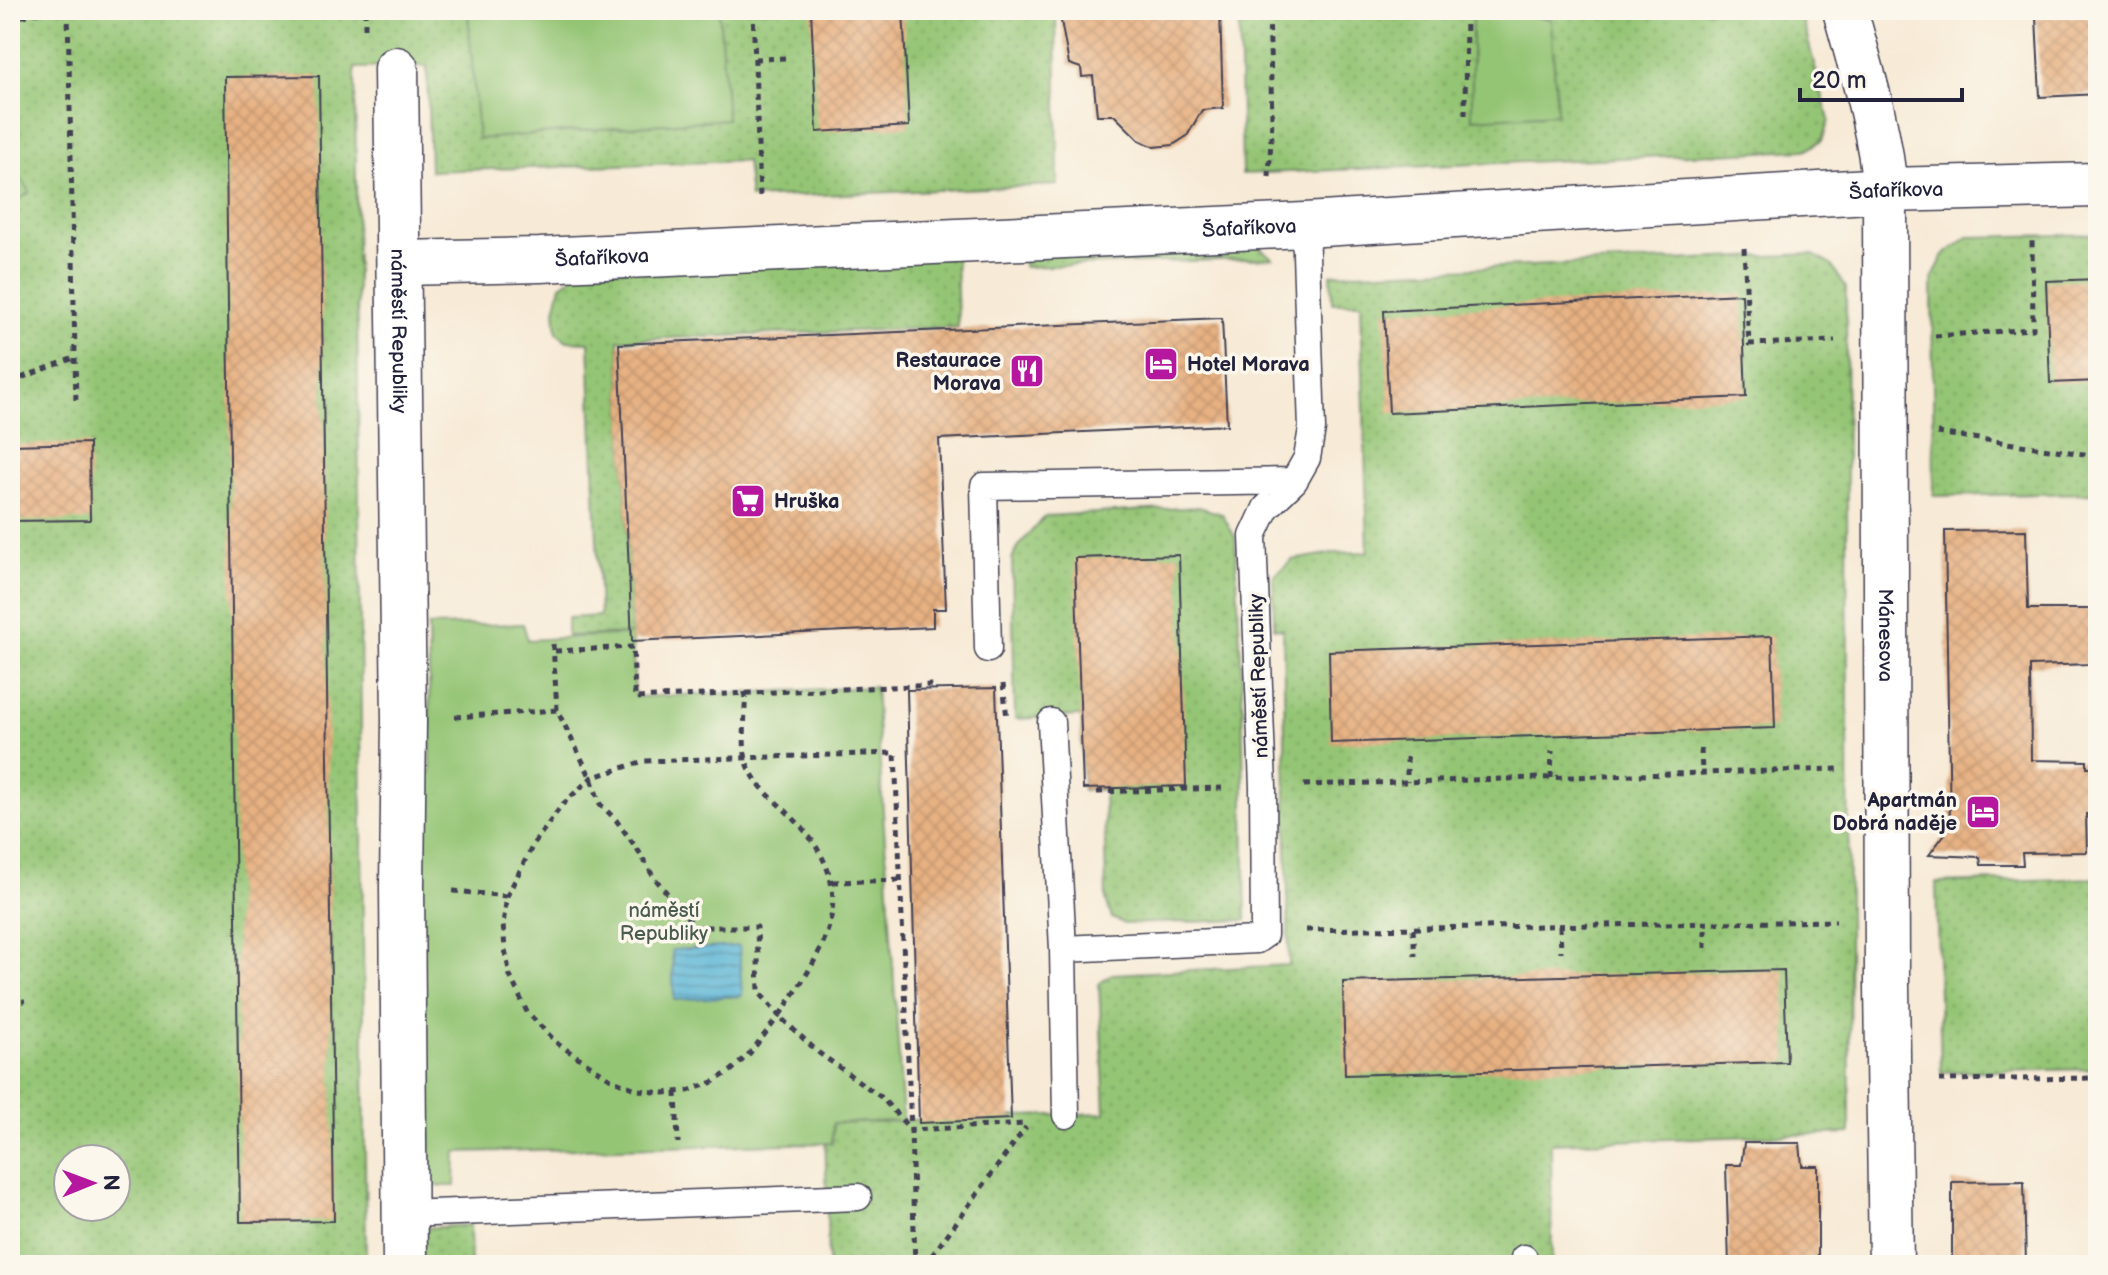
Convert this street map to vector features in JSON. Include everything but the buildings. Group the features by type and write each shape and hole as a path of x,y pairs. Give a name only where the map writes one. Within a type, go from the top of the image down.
{"street":[{"name":"Mánesova","path":"1845,10 1883,164 1885,190 1887,985 1891,1265"},
{"name":"náměstí Republiky","path":"396,69 404,721 405,1265"},
{"name":"Šafaříkova","path":"400,263 540,260 1305,225 1885,190 2098,185"}],"lane":[{"name":"náměstí Republiky","path":"1265,931 1253,536 1266,508 1294,481 1307,458 1312,429 1305,225"},
{"path":"988,649 984,486 1294,481"},
{"path":"1051,722 1063,949 1066,1115"},
{"path":"1063,949 1257,940 1265,931"},
{"path":"404,1214 858,1197"}],"path":[{"path":"10,19 50,10"},
{"path":"68,10 76,404"},
{"path":"753,10 760,210"},
{"path":"1268,185 1272,119 1269,10"},
{"path":"1465,115 1466,10"},
{"path":"755,59 789,58"},
{"path":"1922,337 2033,329 2032,225"},
{"path":"1758,247 1744,247 1749,344 1837,341"},
{"path":"10,382 74,358"},
{"path":"1924,430 2098,456"},
{"path":"911,1130 881,1097 819,1053 779,1016 759,992 757,927 695,927 653,876 616,820 600,804 591,778 557,710 554,647 633,647 635,698 934,685"},
{"path":"988,649 1001,660 1007,724 1051,722"},
{"path":"745,692 746,758 760,787 794,819 816,846 833,882 835,895 830,928 798,990 750,1053 713,1082 688,1091 638,1090 611,1079 558,1044 527,1012 510,976 503,924 507,896 534,843 563,804 591,778 644,761 746,758 895,753 915,1265"},
{"path":"404,721 557,710"},
{"path":"1701,749 1702,773"},
{"path":"1551,778 1552,751"},
{"path":"1407,757 1407,782"},
{"path":"1056,793 1853,769"},
{"path":"833,882 900,880"},
{"path":"1265,931 1840,921"},
{"path":"1705,924 1705,948"},
{"path":"1560,926 1561,952"},
{"path":"1413,929 1415,956"},
{"path":"10,1002 25,1001"},
{"path":"1932,1080 2098,1078"},
{"path":"676,1092 678,1143"},
{"path":"911,1130 1028,1124 925,1265"}],"green space":[{"path":"10,10 1056,10 1058,185 750,198 746,161 430,171 427,66 355,68 366,1265 10,1265"},
{"path":"468,10 719,10 727,119 478,139"},
{"path":"1239,10 1800,10 1829,120 1822,141 1805,150 1242,174"},
{"path":"1472,10 1551,19 1557,114 1472,119"},
{"path":"10,163 30,192 10,206"},
{"path":"2098,234 2098,493 1934,496 1932,280 1943,256 1968,237"},
{"path":"1255,244 1273,258 1024,267 1023,254"},
{"path":"1812,254 1831,265 1846,287 1850,1133 1551,1143 1552,1265 828,1265 825,1123 1105,1113 1099,984 1112,974 1289,965 1283,629 1274,628 1273,577 1292,560 1334,553 1368,552 1361,303 1332,303 1331,274"},
{"path":"956,257 958,327 619,340 632,634 567,636 567,618 600,616 589,342 567,341 557,333 555,310 561,285 581,271"},
{"path":"1199,507 1222,514 1235,537 1242,683 1246,920 1124,924 1112,918 1106,901 1104,790 1083,790 1081,716 1015,719 1012,559 1020,544 1045,516"},
{"name":"náměstí Republiky","path":"523,624 528,640 632,634 635,697 875,687 903,1121 833,1123 832,1143 456,1152 455,1186 428,1186 417,1168 414,772 431,773 428,626"},
{"path":"2098,878 2098,1069 1941,1072 1936,883"},
{"path":"470,1225 471,1265 420,1265 426,1228"}],"water":[{"path":"739,946 742,996 674,1000 672,950"}],"place":[{"name":"Hotel Morava","path":"1161,364"},
{"name":"Restaurace Morava","path":"1027,371"},
{"name":"Hruška","path":"748,501"},
{"name":"Apartmán Dobrá naděje","path":"1983,812"}]}
